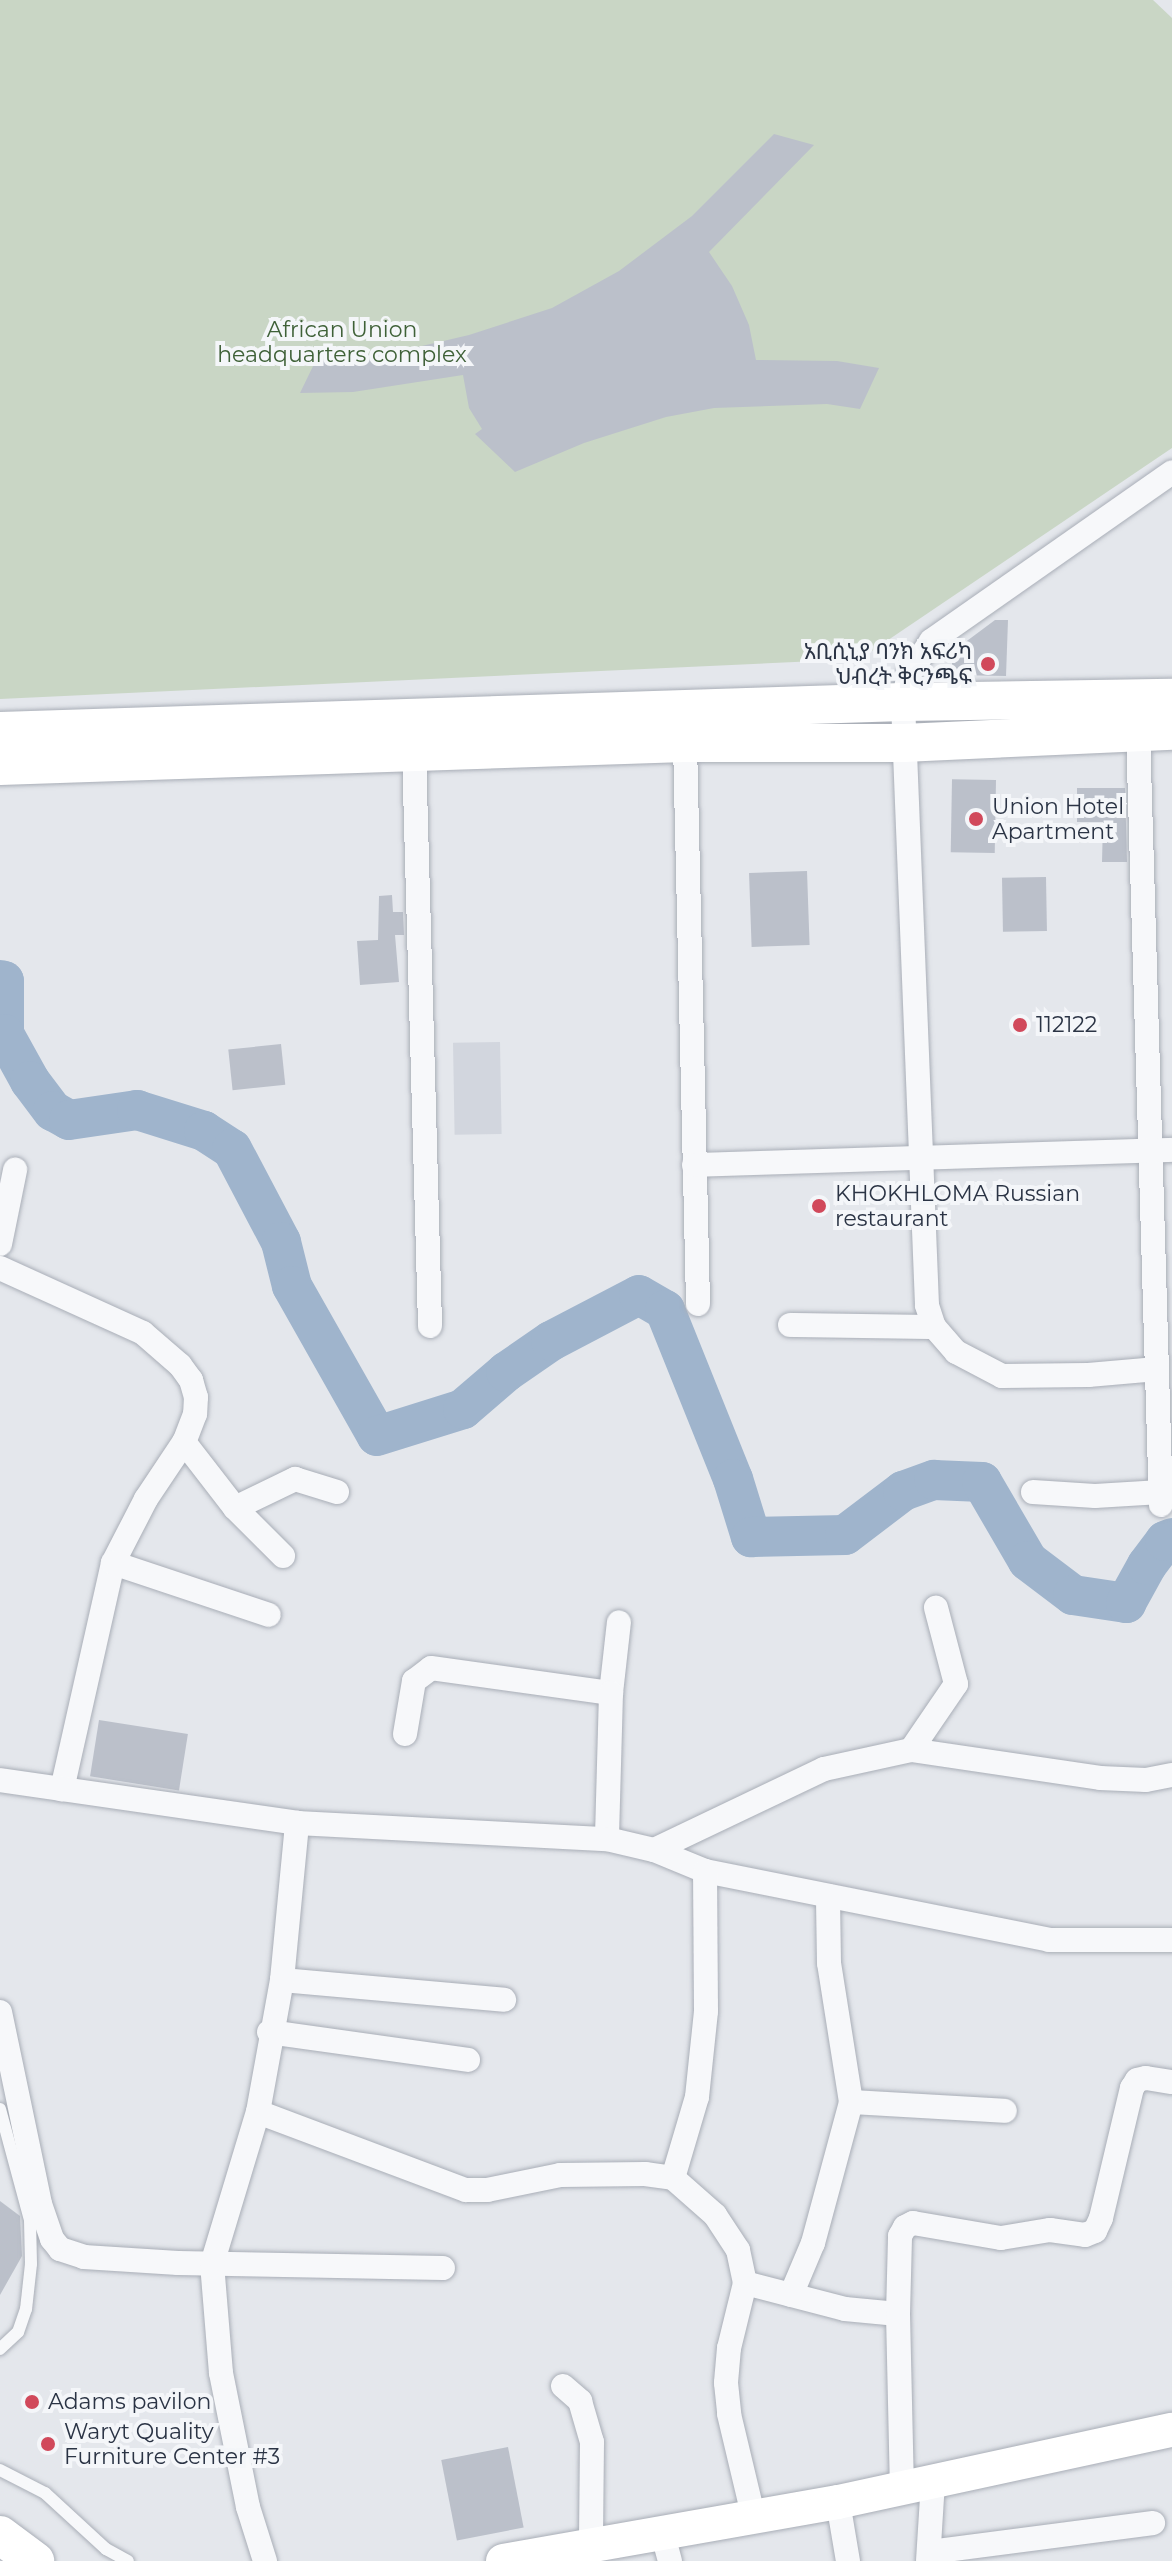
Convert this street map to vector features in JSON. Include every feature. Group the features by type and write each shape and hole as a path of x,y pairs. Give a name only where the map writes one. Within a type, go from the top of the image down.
{"main road":[{"path":"0,766 434,740 903,702 1172,698"},
{"path":"0,731 685,743 903,743 1155,731"},
{"path":"0,2535 35,2561"}],"street":[{"path":"1157,1369 1088,1375 1002,1376 956,1352 934,1327 927,1305 903,702 909,674 931,641 1172,472"},
{"path":"1033,1492 1161,1498 1157,1369 1160,1150 1155,731"},
{"path":"430,1326 434,740"},
{"path":"685,743 698,1304"},
{"path":"694,1165 921,1155 1160,1150"},
{"path":"0,1244 15,1170"},
{"path":"0,1268 143,1333 163,1348 191,1380 196,1397 195,1414 184,1442 146,1499 113,1563 62,1789"},
{"path":"790,1325 934,1327"},
{"path":"184,1442 235,1508 283,1556"},
{"path":"235,1508 295,1479 337,1492"},
{"path":"113,1563 269,1615"},
{"path":"911,1750 956,1684 936,1608"},
{"path":"607,1839 611,1693 619,1622"},
{"path":"405,1734 414,1681 431,1668 611,1693"},
{"path":"654,1850 824,1769 911,1750 1100,1778 1146,1780 1172,1775"},
{"path":"0,1780 297,1823 607,1839 654,1850 705,1871 1049,1940 1172,1940"},
{"path":"265,2561 248,2507 221,2373 212,2264 258,2112 269,2032 282,1980 297,1823"},
{"path":"673,2178 697,2097 706,2011 705,1871"},
{"path":"791,2295 813,2243 851,2102 829,1963 828,1896"},
{"path":"282,1980 504,2000"},
{"path":"0,2012 40,2204 52,2239 60,2249 84,2257 212,2264 443,2268"},
{"path":"269,2032 468,2060"},
{"path":"1153,2523 929,2556 898,2314 900,2236 905,2227 913,2223 1001,2238 1050,2230 1085,2235 1095,2231 1101,2218 1132,2088 1137,2080 1146,2078 1172,2082"},
{"path":"851,2102 1005,2111"},
{"path":"258,2112 466,2190 487,2190 560,2175 645,2174 673,2178 715,2215 738,2250 745,2283 729,2348 726,2383 729,2414 753,2515"},
{"path":"745,2283 845,2309 898,2314"},
{"path":"563,2386 580,2401 592,2442 591,2546"},
{"path":"503,2561 591,2546 666,2548 753,2515 838,2502 1172,2430"},
{"path":"838,2502 848,2561"}],"lane":[{"path":"0,2109 30,2220 31,2264 26,2309 18,2332 0,2349"},
{"path":"0,2470 45,2493 106,2549 128,2561"}],"shaded area":[{"path":"500,1042 502,1134 455,1135 453,1043"}],"green space":[{"name":"African Union headquarters complex","path":"0,0 1153,0 1172,18 1172,448 860,659 0,699"}],"building":[{"path":"774,134 814,145 709,252 732,286 749,325 756,360 837,361 879,368 860,409 827,404 714,408 666,417 584,443 515,472 475,434 482,429 469,408 463,375 353,392 300,393 316,360 396,352 469,335 552,308 619,271 692,216"},
{"path":"995,620 1008,620 1006,676 952,675 952,652"},
{"path":"952,779 996,780 995,853 951,852"},
{"path":"1077,788 1125,788 1127,862 1102,862 1103,822 1077,822"},
{"path":"807,871 810,945 752,947 749,873"},
{"path":"1046,877 1047,931 1003,932 1002,878"},
{"path":"392,895 393,912 403,912 404,935 395,935 399,982 360,985 357,941 378,940 379,896"},
{"path":"281,1044 285,1085 233,1090 228,1050"},
{"path":"99,1720 188,1734 179,1790 90,1776"},
{"path":"0,2201 20,2216 22,2256 0,2295"},
{"path":"508,2447 524,2527 457,2540 441,2460"}],"waterway":[{"path":"0,980 4,981 4,1034 30,1081 53,1111 69,1120 137,1110 204,1131 232,1149 281,1242 292,1286 377,1436 463,1409 506,1372 551,1341 639,1295 665,1310 733,1479 751,1537 845,1535 903,1491 934,1480 982,1482 1028,1561 1073,1595 1126,1603 1147,1565 1165,1541 1172,1538"}],"place":[{"name":"አቢሲኒያ ባንክ አፍሪካ ህብረት ቅርንጫፍ","path":"988,664"},
{"name":"Union Hotel Apartment","path":"976,819"},
{"name":"112122","path":"1020,1025"},
{"name":"KHOKHLOMA Russian restaurant","path":"819,1206"},
{"name":"Adams pavilon","path":"32,2402"},
{"name":"Waryt Quality Furniture Center #3","path":"48,2444"}]}
